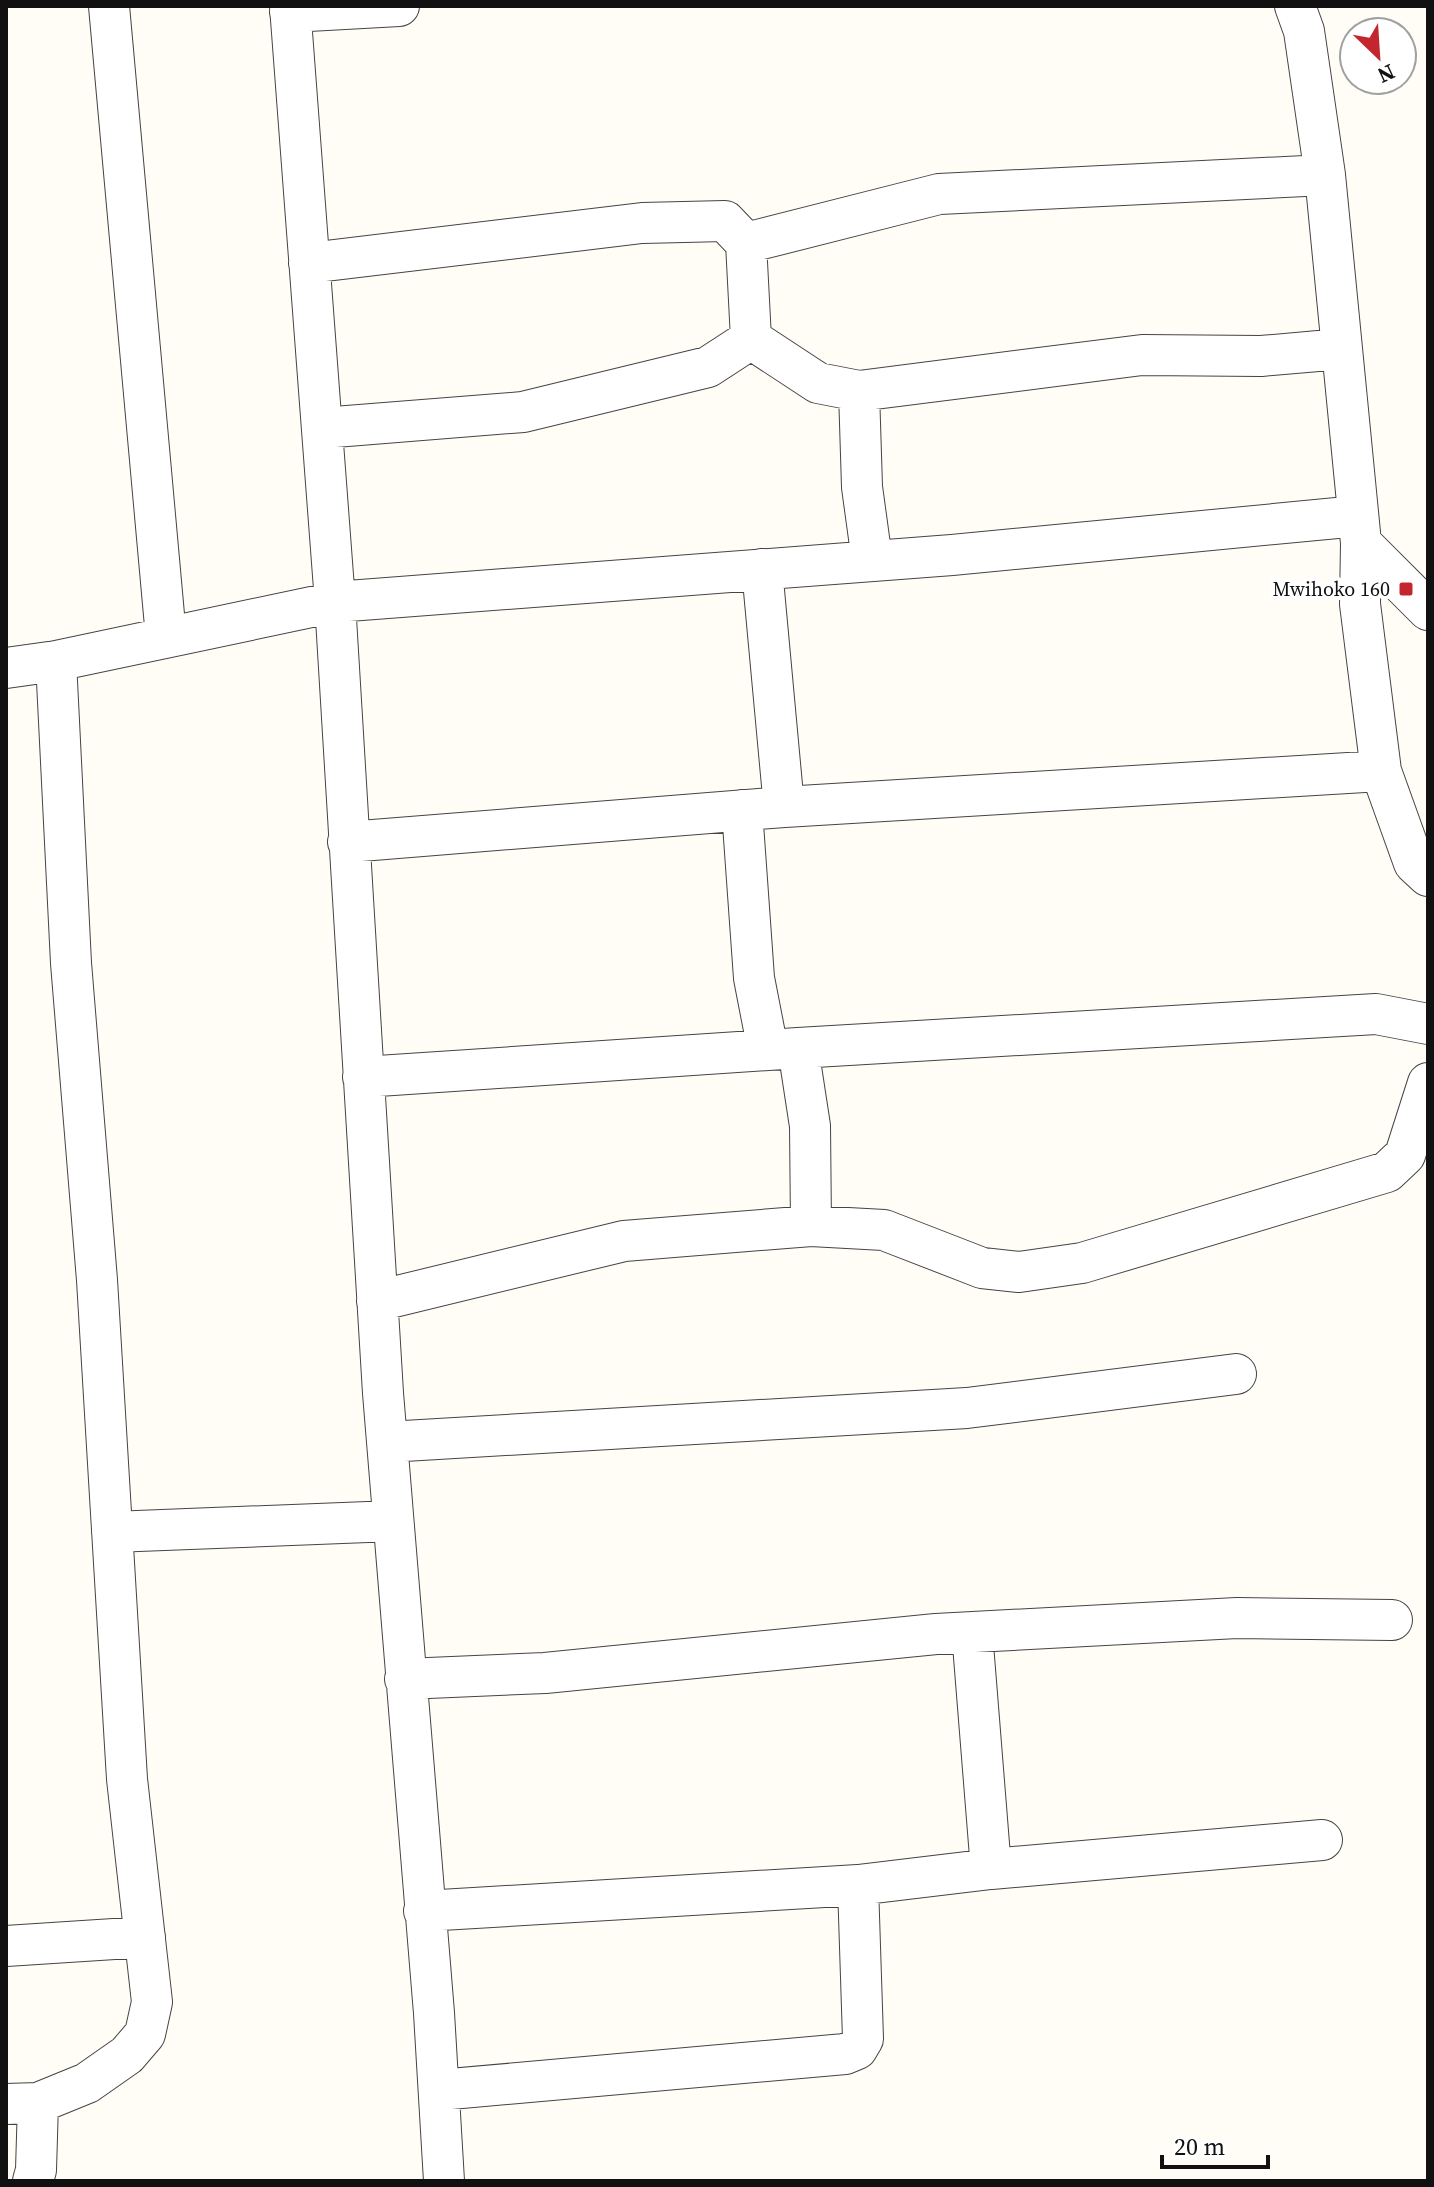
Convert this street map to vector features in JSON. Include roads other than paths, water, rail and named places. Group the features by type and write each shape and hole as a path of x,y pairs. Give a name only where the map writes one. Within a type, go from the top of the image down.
{"street":[{"path":"109,6 166,637"},
{"path":"399,6 290,9 335,602 377,1301 444,2181"},
{"path":"1309,14 1359,529 1360,604 1381,771 1414,863 1428,876"},
{"path":"746,243 939,194 1325,175"},
{"path":"309,263 642,223 725,221 746,243 751,339"},
{"path":"322,428 523,412 708,367 751,339"},
{"path":"751,339 818,383 859,391 1142,355 1261,356 1341,349"},
{"path":"859,391 862,487 872,560"},
{"path":"6,668 56,661 335,602 872,560 1359,529"},
{"path":"1359,529 1428,610"},
{"path":"762,569 784,807"},
{"path":"33,2181 36,2170 22,2104 87,2083 127,2055 145,2034 152,2002 127,1779 97,1280 71,963 56,661"},
{"path":"348,842 784,807 1381,771"},
{"path":"742,810 754,978 810,1126 811,1226"},
{"path":"363,1077 1376,1014 1428,1024"},
{"path":"377,1301 624,1241 811,1226 884,1230 982,1268 1019,1272 1082,1263 1387,1172 1405,1155 1428,1083"},
{"path":"387,1442 967,1408 1236,1374"},
{"path":"112,1532 393,1521"},
{"path":"405,1679 545,1673 972,1632 1237,1618 1392,1620"},
{"path":"972,1632 991,1869"},
{"path":"424,1911 858,1885 991,1869 1322,1840"},
{"path":"439,2090 845,2054 857,2049 863,2039 858,1885"},
{"path":"6,1946 145,1937"}],"place":[{"name":"Mwihoko 160","path":"1406,589"}]}
